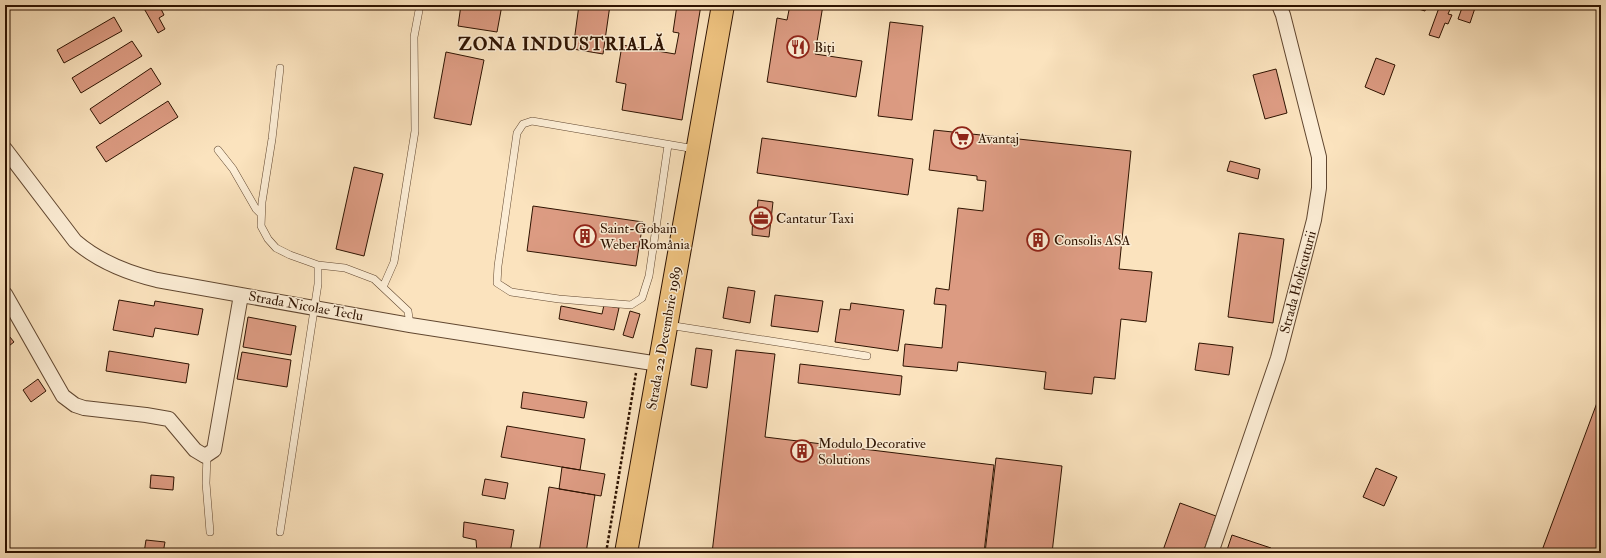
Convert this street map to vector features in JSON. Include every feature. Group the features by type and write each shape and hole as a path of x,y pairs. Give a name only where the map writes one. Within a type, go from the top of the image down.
{"main road":[{"name":"Strada 22 Decembrie 1989","path":"626,553 649,362 666,325 723,5"}],"street":[{"name":"Strada Holticuturii","path":"1211,553 1278,358 1314,220 1319,188 1319,157 1283,15 1279,5"},
{"name":"Strada Nicolae Teclu","path":"5,149 75,240 82,246 116,266 134,274 157,280 410,325 649,362"},
{"path":"5,294 62,396 75,405 84,408 146,415 169,420 196,450 205,456 214,450 241,295"}],"lane":[{"path":"383,287 394,262 415,131 414,37 420,5"},
{"path":"280,68 272,139 262,202 261,226 268,239 276,248 290,255 318,264 345,268 374,279 408,311 410,325"},
{"path":"668,144 649,276 642,298 631,304 559,299 511,292 497,283 498,266 517,133 523,124 532,121 668,144 697,150"},
{"path":"218,150 233,169 256,209 261,214"},
{"path":"280,532 315,308 318,284 318,264"},
{"path":"666,325 866,356"},
{"path":"207,455 208,516 210,532"}],"path":[{"path":"606,553 630,406 649,362"}],"building":[{"path":"142,5 159,5 164,15 159,18 165,29 158,33"},
{"path":"461,5 502,5 497,32 458,26"},
{"path":"579,5 610,5 603,54 573,49"},
{"path":"677,5 701,5 682,120 622,110 626,84 616,82 622,45 675,54 679,33 673,32"},
{"path":"790,5 823,5 815,54 862,61 856,97 767,82 777,18 787,20"},
{"path":"1413,5 1427,5 1425,11 1412,7"},
{"path":"1440,5 1452,5 1448,14 1452,15 1448,24 1445,23 1439,38 1429,35"},
{"path":"1463,5 1476,5 1470,23 1458,19"},
{"path":"114,17 122,31 64,63 57,50"},
{"path":"890,22 923,26 912,120 878,116"},
{"path":"132,41 142,56 81,93 72,78"},
{"path":"446,52 484,60 471,125 434,118"},
{"path":"1376,58 1395,65 1384,95 1365,87"},
{"path":"151,68 161,84 100,124 90,109"},
{"path":"1276,69 1287,113 1265,119 1253,75"},
{"path":"168,101 178,117 106,162 96,147"},
{"name":"Consolis ASA","path":"934,130 1131,151 1119,269 1152,272 1146,322 1121,319 1115,379 1094,377 1092,394 1044,389 1046,372 958,362 957,371 903,366 905,344 942,348 946,305 934,304 936,288 949,290 958,208 983,211 986,181 977,180 977,176 929,170"},
{"path":"762,138 913,159 908,195 757,173"},
{"path":"1230,161 1260,169 1258,179 1227,171"},
{"path":"354,167 383,174 364,256 336,249"},
{"path":"758,200 773,202 769,237 752,235 753,211 757,212"},
{"name":"Saint-Gobain Weber România","path":"533,206 643,222 636,266 527,251"},
{"path":"1239,233 1284,239 1273,323 1228,317"},
{"path":"728,287 755,291 750,323 723,318"},
{"path":"775,295 823,301 818,332 771,326"},
{"path":"119,300 154,306 155,301 203,309 198,335 155,328 153,337 113,330"},
{"path":"851,303 904,310 898,351 835,342 840,309 850,310"},
{"path":"604,305 619,308 614,330 559,319 561,306 602,314"},
{"path":"630,311 640,314 633,338 623,335"},
{"path":"248,317 296,326 291,355 243,347"},
{"path":"5,331 14,342 5,349"},
{"path":"1199,343 1233,347 1229,375 1195,370"},
{"path":"696,348 712,350 707,388 691,385"},
{"name":"Modulo Decorative Solutions","path":"736,350 775,354 765,437 994,465 984,553 712,553"},
{"path":"109,351 189,364 186,383 106,371"},
{"path":"242,352 291,360 287,387 237,379"},
{"path":"800,364 902,376 900,395 798,383"},
{"path":"38,379 46,391 31,402 23,390"},
{"path":"523,392 587,402 584,418 521,408"},
{"path":"1601,392 1601,553 1541,553"},
{"path":"507,426 585,439 580,470 501,457"},
{"path":"996,458 1062,466 1052,553 985,553"},
{"path":"562,467 605,474 601,496 559,489"},
{"path":"1376,468 1397,477 1384,506 1363,497"},
{"path":"151,475 174,477 173,490 150,488"},
{"path":"485,479 508,483 505,499 482,495"},
{"path":"549,487 595,495 586,553 539,553"},
{"path":"1180,503 1216,516 1203,553 1162,553"},
{"path":"464,522 514,530 510,553 477,553 476,540 463,537"},
{"path":"1232,535 1271,548 1270,553 1226,553"},
{"path":"146,540 165,542 163,553 144,553"}],"place":[{"name":"Biți","path":"798,47"},
{"name":"Avantaj","path":"962,138"},
{"name":"Cantatur Taxi","path":"761,218"},
{"name":"Saint-Gobain Weber România","path":"585,236"},
{"name":"Consolis ASA","path":"1038,240"},
{"name":"Modulo Decorative Solutions","path":"802,451"}],"district":[{"name":"ZONA INDUSTRIALĂ","path":"562,44"}]}
